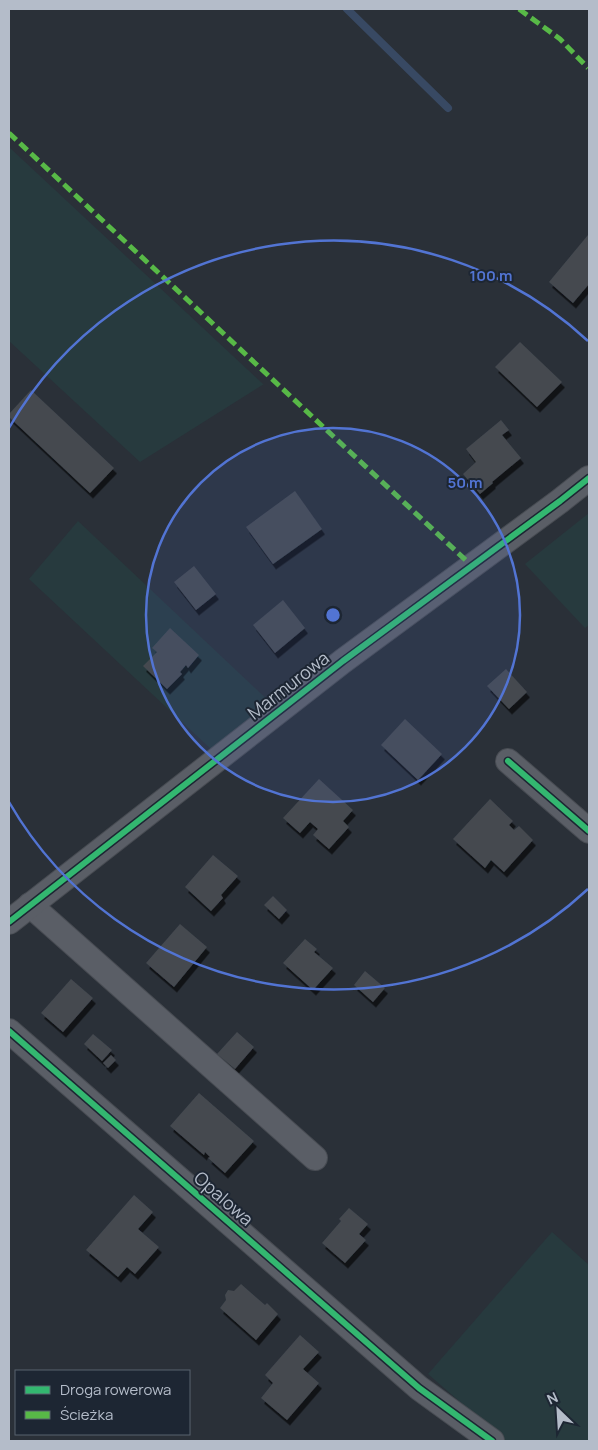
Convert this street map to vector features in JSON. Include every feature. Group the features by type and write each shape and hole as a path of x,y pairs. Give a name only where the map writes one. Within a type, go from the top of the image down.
{"street":[{"name":"Marmurowa","path":"9,922 335,667 589,478"},
{"path":"508,761 589,831"},
{"path":"30,905 315,1158"},
{"name":"Opalowa","path":"9,1031 420,1388 492,1441"}],"green space":[{"path":"9,147 264,384 140,462 9,341"},
{"path":"589,513 589,625 585,628 525,564"},
{"path":"78,521 273,705 212,750 29,579"},
{"path":"552,1232 589,1265 589,1441 505,1441 428,1374"}],"building":[{"path":"588,235 589,284 573,303 549,282"},
{"path":"520,342 562,382 537,407 495,367"},
{"path":"31,390 114,468 90,493 9,417 9,414"},
{"path":"501,420 509,430 502,435 521,458 480,494 463,474 476,462 466,449"},
{"path":"295,491 322,529 273,564 246,527"},
{"path":"194,566 216,594 196,610 174,582"},
{"path":"283,600 305,628 275,653 253,625"},
{"path":"170,628 199,655 188,668 186,665 180,672 182,674 167,689 143,666 157,652 152,648"},
{"path":"506,669 527,692 509,709 487,686"},
{"path":"405,719 442,754 418,780 381,745"},
{"path":"319,779 353,810 343,821 349,827 329,849 313,835 318,829 310,822 300,833 283,818"},
{"path":"490,799 513,821 509,825 514,830 519,826 533,840 504,872 491,860 485,868 453,839"},
{"path":"213,855 238,876 221,895 223,898 211,911 185,887"},
{"path":"273,896 287,910 279,919 264,905"},
{"path":"180,924 207,947 174,987 146,963"},
{"path":"305,939 317,949 314,952 333,968 313,990 283,963"},
{"path":"365,971 385,988 373,1002 354,985"},
{"path":"71,979 93,998 63,1032 41,1013"},
{"path":"237,1032 254,1047 235,1069 217,1054"},
{"path":"93,1034 112,1050 102,1061 84,1044"},
{"path":"111,1055 116,1060 108,1068 103,1063"},
{"path":"199,1093 254,1141 225,1173 208,1158 210,1157 205,1152 204,1155 170,1126"},
{"path":"134,1195 153,1212 138,1229 159,1247 135,1274 127,1267 118,1277 86,1250"},
{"path":"349,1208 368,1224 359,1234 366,1240 345,1263 322,1243 341,1221 339,1219"},
{"path":"241,1284 265,1305 267,1303 278,1314 256,1340 220,1308 226,1300 225,1295 228,1290 234,1291"},
{"path":"300,1335 319,1352 303,1369 319,1383 287,1420 261,1398 273,1383 265,1375"}],"waterway":[{"path":"347,9 448,108"}],"marked path":[{"path":"519,9 560,39 588,68"},
{"path":"9,133 472,566"}],"cycle path":[{"path":"9,922 343,661 589,478"},
{"path":"508,761 589,831"},
{"path":"9,1031 419,1388 492,1441"}]}
